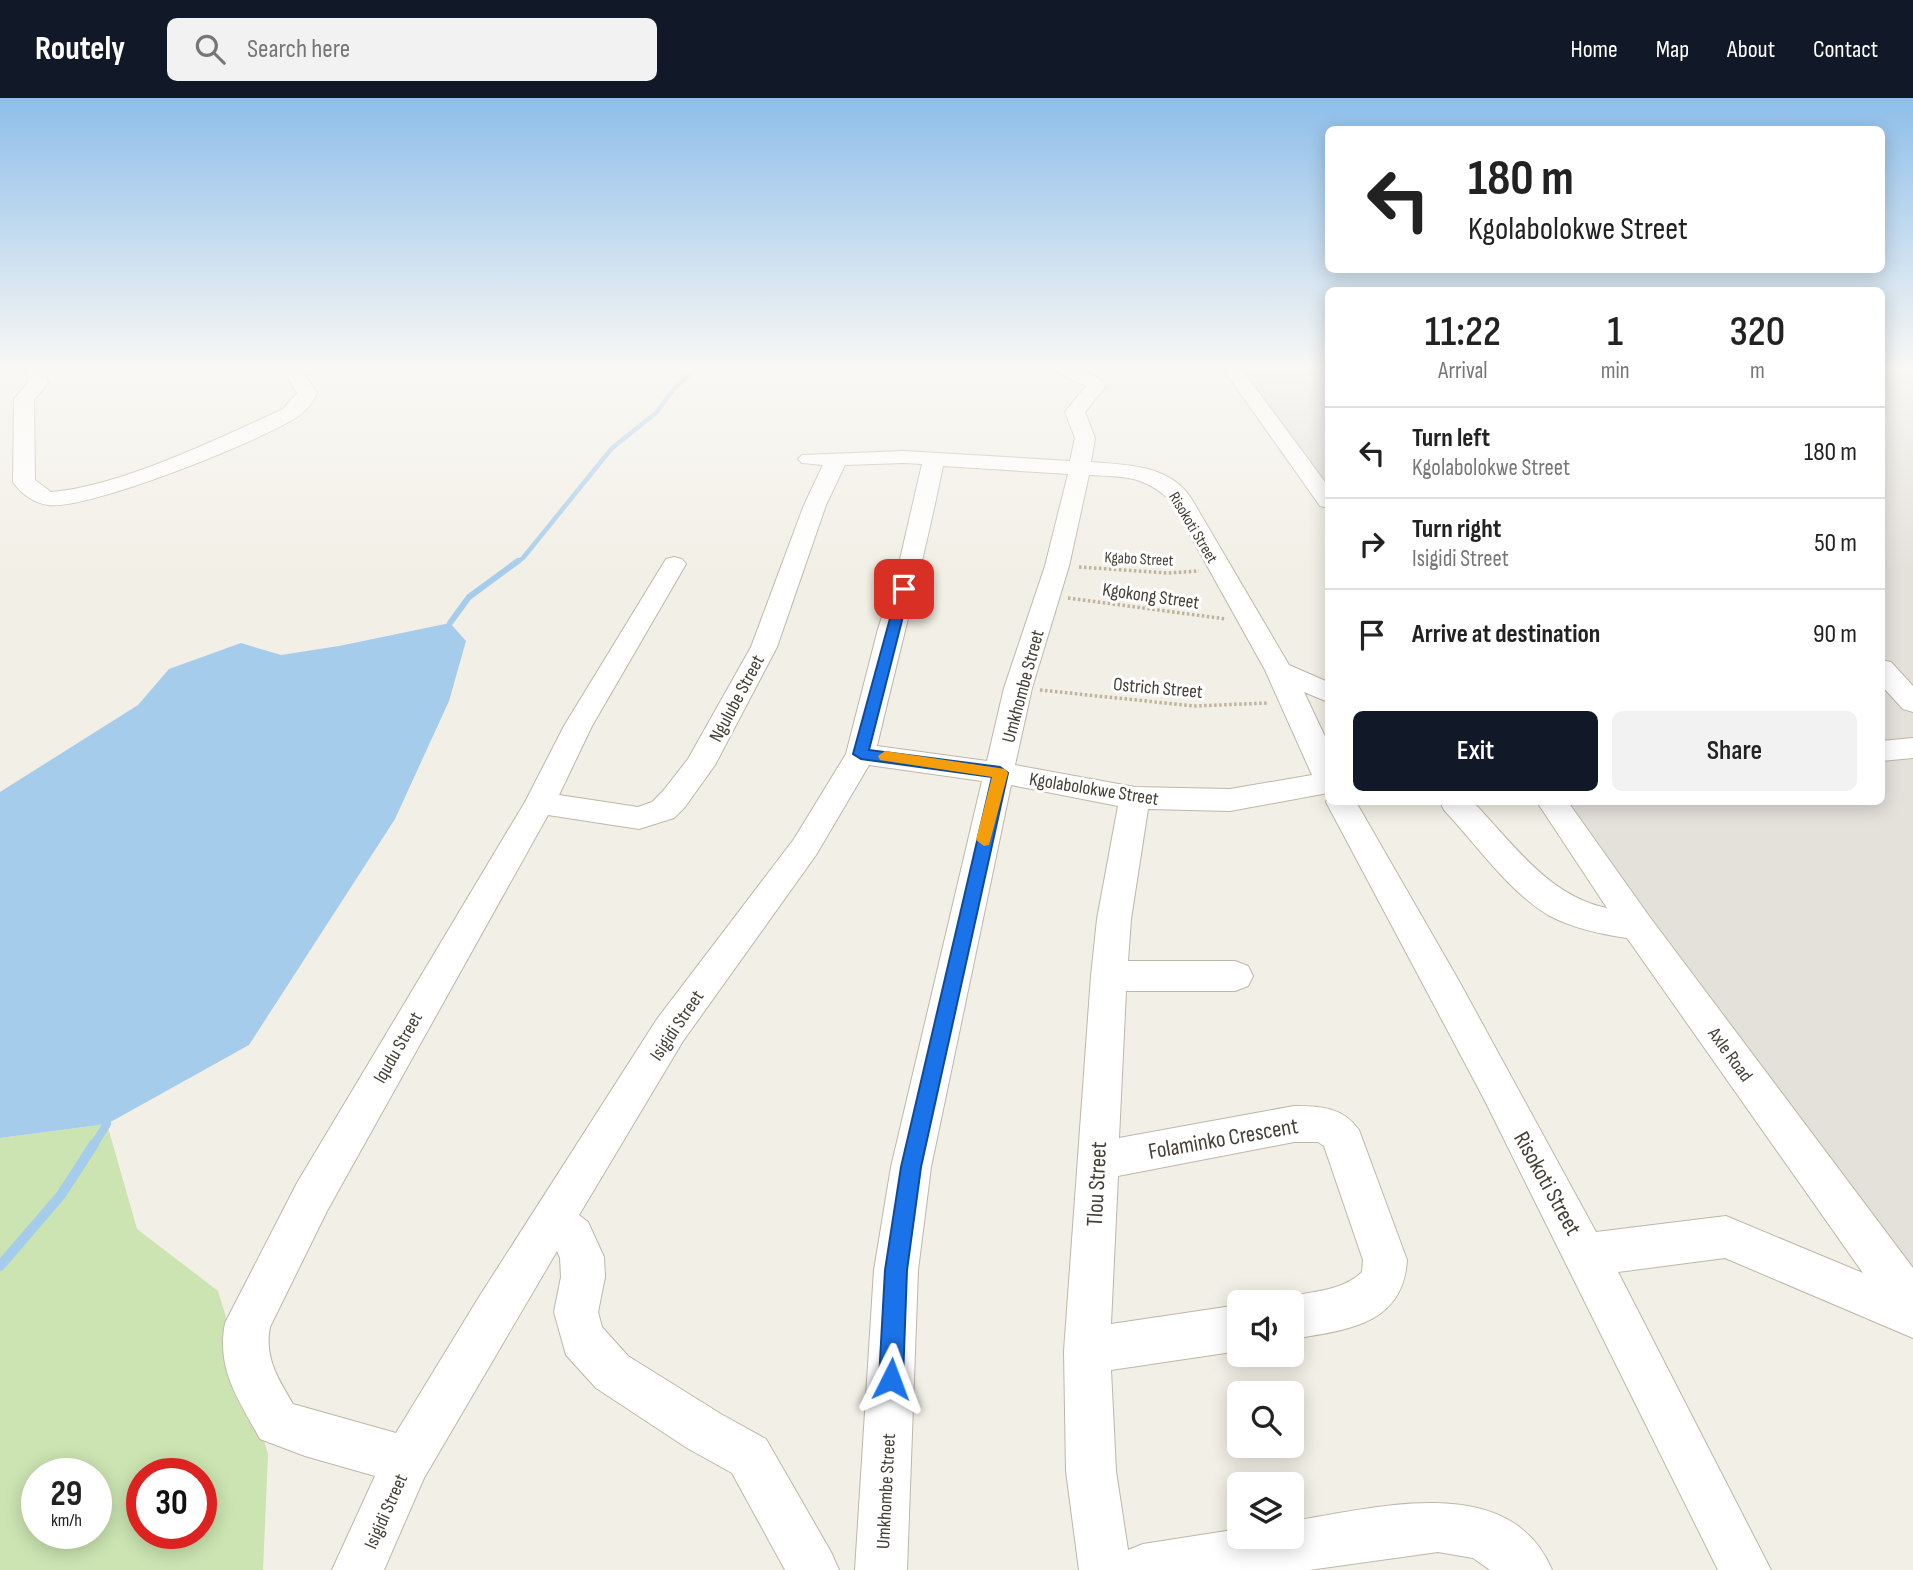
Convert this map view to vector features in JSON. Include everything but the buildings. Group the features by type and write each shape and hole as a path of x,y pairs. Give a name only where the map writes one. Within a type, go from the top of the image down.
{"street":[{"path":"24,435 24,482 44,498 56,500 127,480 237,435"},
{"name":"Umkhombe Street","path":"881,1570 896,1270 911,1167 1018,688 1052,581 1080,467 1084,435"},
{"path":"1280,435 1325,497"},
{"name":"Ngulube Street","path":"540,803 639,818 663,810 674,799 712,744 764,647 815,505 836,458"},
{"name":"Risokoti Street","path":"809,459 934,460 1080,467 1143,474 1170,486 1180,498 1297,702 1325,772"},
{"name":"Isigidi Street","path":"358,1570 407,1461 670,1030 804,847 861,754 891,629 910,568 934,460"},
{"name":"Iqudu Street","path":"407,1461 277,1422 249,1372 245,1334 312,1197 540,803 578,726 674,564"},
{"path":"1280,671 1325,692"},
{"path":"1885,672 1913,702"},
{"name":"Kgolabolokwe Street","path":"861,754 1000,773 1135,798 1230,800 1325,781"},
{"name":"Tlou Street","path":"1105,1570 1091,1471 1087,1351 1109,976 1114,919 1135,798"},
{"name":"Risokoti Street","path":"1343,805 1424,948 1586,1255 1745,1570"},
{"path":"1458,805 1538,890 1554,903 1595,919 1637,926"},
{"name":"Axle Road","path":"1554,805 1637,926 1913,1304"},
{"path":"1109,976 1235,976"},
{"name":"Folaminko Crescent","path":"1098,1161 1294,1124 1318,1122 1338,1133 1345,1143 1372,1221 1385,1261 1385,1274 1380,1287 1365,1300 1304,1315"},
{"path":"553,1220 573,1237 582,1257 583,1277 576,1312 582,1339 612,1372 704,1431 750,1456 813,1570"},
{"path":"1586,1255 1726,1237 1913,1316"},
{"path":"1087,1351 1227,1330"},
{"path":"1143,1570 1422,1527 1445,1526 1477,1532 1498,1542 1526,1570"}],"path":[{"name":"Kgabo Street","path":"1052,581 1219,570"},
{"name":"Kgokong Street","path":"1052,581 1251,622"},
{"name":"Ostrich Street","path":"1018,688 1194,706 1297,702"}],"shaded area":[{"path":"1272,435 1325,435 1325,504"},
{"path":"1885,435 1913,435 1913,1273 1555,805 1885,805"}],"green space":[{"path":"107,1124 137,1229 218,1291 268,1454 263,1570 0,1570 0,1138"}],"water":[{"path":"450,623 466,641 449,701 395,819 249,1045 107,1124 0,1138 0,792 138,705 169,669 241,643 281,655"}],"waterway":[{"path":"516,563 523,558 612,448 629,435"},
{"path":"450,623 469,597 518,561"},
{"path":"93,1146 107,1124"},
{"path":"0,1266 61,1195 94,1144"}],"slow traffic":[{"path":"885,756 1000,773 984,840"}],"route":[{"path":"891,1379 896,1270 911,1167 1000,773 861,754 891,629 904,589"}]}
